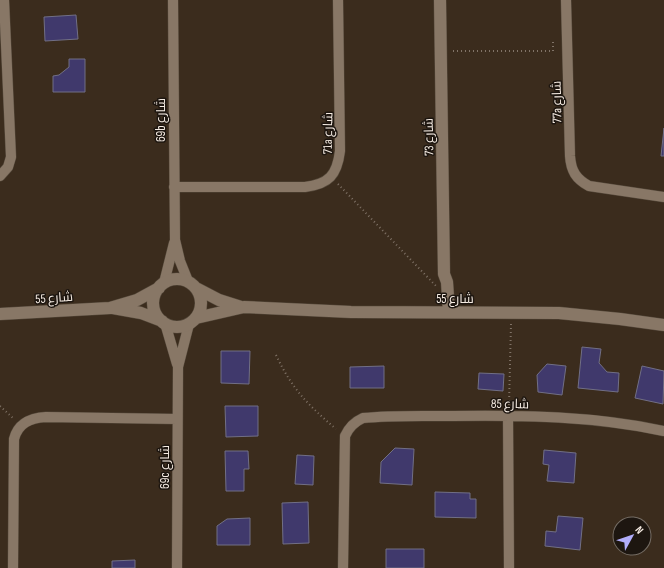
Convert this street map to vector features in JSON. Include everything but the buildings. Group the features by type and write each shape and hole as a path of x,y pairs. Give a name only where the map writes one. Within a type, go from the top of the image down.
{"street":[{"path":"0,176 8,167 11,157 4,0"},
{"name":"69b شارع","path":"173,0 175,240 180,261 192,284"},
{"name":"71a شارع","path":"331,178 338,166 340,152 338,0"},
{"name":"شارع 73","path":"440,0 444,274 441,292 445,312"},
{"name":"77a شارع","path":"566,0 570,165 574,174 580,181 589,186 664,197"},
{"path":"174,187 305,187 319,185 331,178"},
{"name":"69b شارع","path":"161,285 175,240"},
{"name":"شارع 73","path":"444,274 448,284 445,312"},
{"path":"180,279 192,284 200,295 201,303 192,321 177,326 164,322 154,309 153,302 161,285 180,279"},
{"name":"شارع 55","path":"192,284 219,300 244,308 351,312 589,315 664,326"},
{"name":"شارع 55","path":"110,308 137,300 161,285"},
{"name":"شارع 55","path":"0,314 110,308 141,313 164,322"},
{"name":"شارع 55","path":"192,321 244,308"},
{"name":"69c شارع","path":"177,568 176,419 178,367 192,321"},
{"name":"69c شارع","path":"164,322 178,367"},
{"path":"508,415 509,568"},
{"name":"شارع 85","path":"344,436 356,422 363,418 376,417 508,415 576,418 630,424 664,431"},
{"path":"14,568 14,439 16,431 22,424 29,420 46,417 176,419"},
{"path":"343,568 344,436"}],"path":[{"path":"441,51 553,51 553,42 567,42"},
{"path":"331,178 441,292"},
{"path":"508,415 512,313"},
{"path":"276,355 286,376 299,395 344,436"},
{"path":"0,406 22,424"}]}
